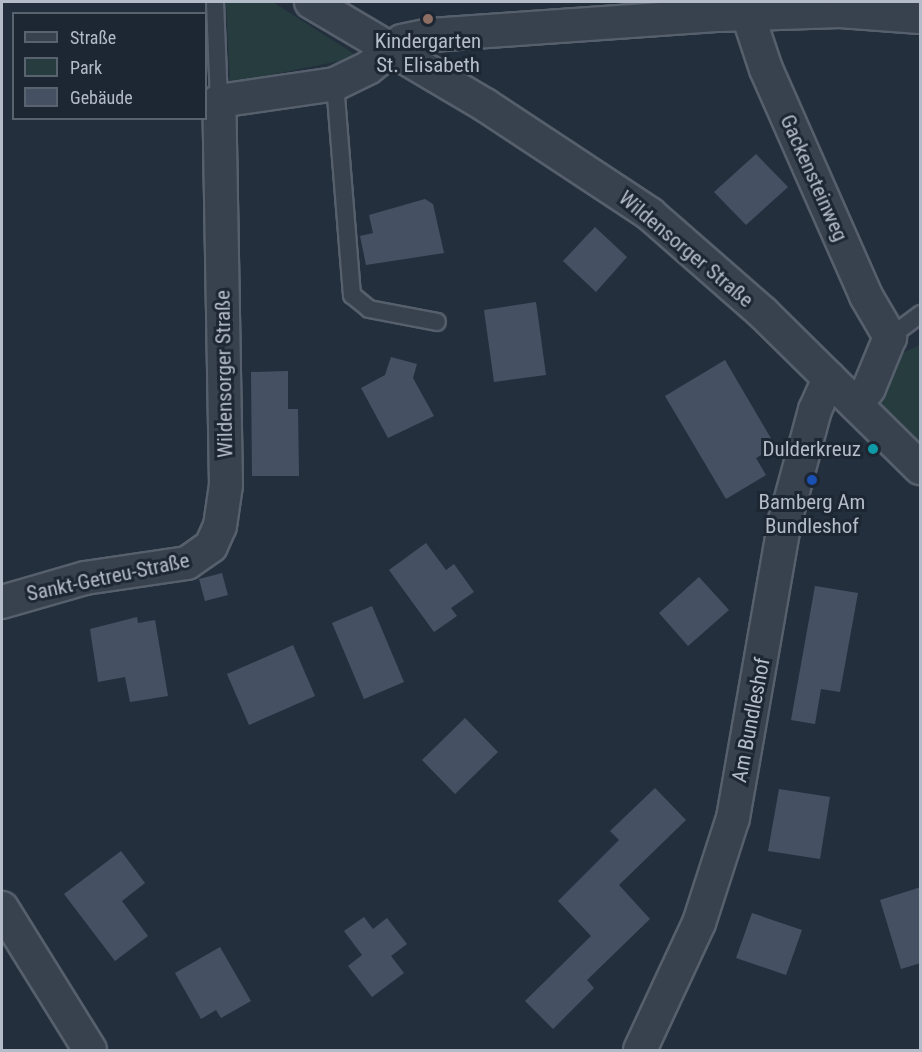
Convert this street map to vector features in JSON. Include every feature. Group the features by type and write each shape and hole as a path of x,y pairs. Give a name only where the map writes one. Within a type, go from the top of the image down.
{"street":[{"name":"Wildensorger Straße","path":"310,2 392,47 650,214 829,378 921,468"},
{"path":"219,101 334,84 368,68 392,47 416,37 519,26 728,10 840,11 921,17"},
{"name":"Gackensteinweg","path":"728,10 766,69 856,274 890,337"},
{"name":"Wildensorger Straße","path":"211,546 220,526 226,485 219,101"},
{"path":"856,405 869,388 890,337"},
{"name":"Am Bundleshof","path":"640,1050 699,922 733,818 786,521 815,410 829,378"},
{"name":"Sankt-Getreu-Straße","path":"2,602 86,578 187,562 211,546"},
{"path":"2,908 90,1050"}],"lane":[{"path":"215,2 219,101"},
{"path":"334,84 352,295 369,309 437,322"},
{"path":"890,337 921,314"}],"green space":[{"path":"226,2 273,2 359,57 230,83"},
{"path":"920,345 920,458 879,408 880,393 898,355"}],"building":[{"path":"756,154 788,187 746,225 714,192"},
{"path":"425,199 433,204 444,253 366,265 360,236 373,233 369,215"},
{"path":"595,227 627,257 596,292 563,261"},
{"path":"536,302 546,375 494,382 484,310"},
{"path":"391,357 417,364 413,378 434,416 388,438 361,388 385,375"},
{"path":"725,360 776,447 756,458 766,475 726,499 665,396"},
{"path":"288,371 288,409 298,409 299,476 252,476 251,372"},
{"path":"426,543 446,570 454,564 474,592 451,608 457,616 434,632 389,570"},
{"path":"222,573 228,595 205,601 199,579"},
{"path":"699,577 729,610 688,646 659,613"},
{"path":"815,586 858,593 840,692 821,689 815,724 791,720"},
{"path":"372,606 404,682 364,699 332,623"},
{"path":"137,617 138,623 155,620 168,696 130,702 125,677 98,682 90,629"},
{"path":"293,645 315,696 249,725 227,674"},
{"path":"465,718 498,752 455,794 422,760"},
{"path":"655,788 686,820 619,885 650,919 587,980 594,988 553,1029 525,1001 591,936 558,901 619,840 610,831"},
{"path":"779,789 830,797 820,859 768,851"},
{"path":"121,851 145,883 122,901 148,936 115,961 64,894"},
{"path":"921,887 921,963 901,969 880,900"},
{"path":"752,913 802,930 786,975 736,958"},
{"path":"364,917 373,929 387,918 407,944 391,956 404,973 372,997 348,966 362,955 344,931"},
{"path":"220,947 251,1001 221,1018 216,1010 201,1019 175,973"}],"place":[{"name":"Kindergarten St. Elisabeth","path":"428,19"},
{"name":"Dulderkreuz","path":"873,449"},
{"name":"Bamberg Am Bundleshof","path":"812,480"}]}
